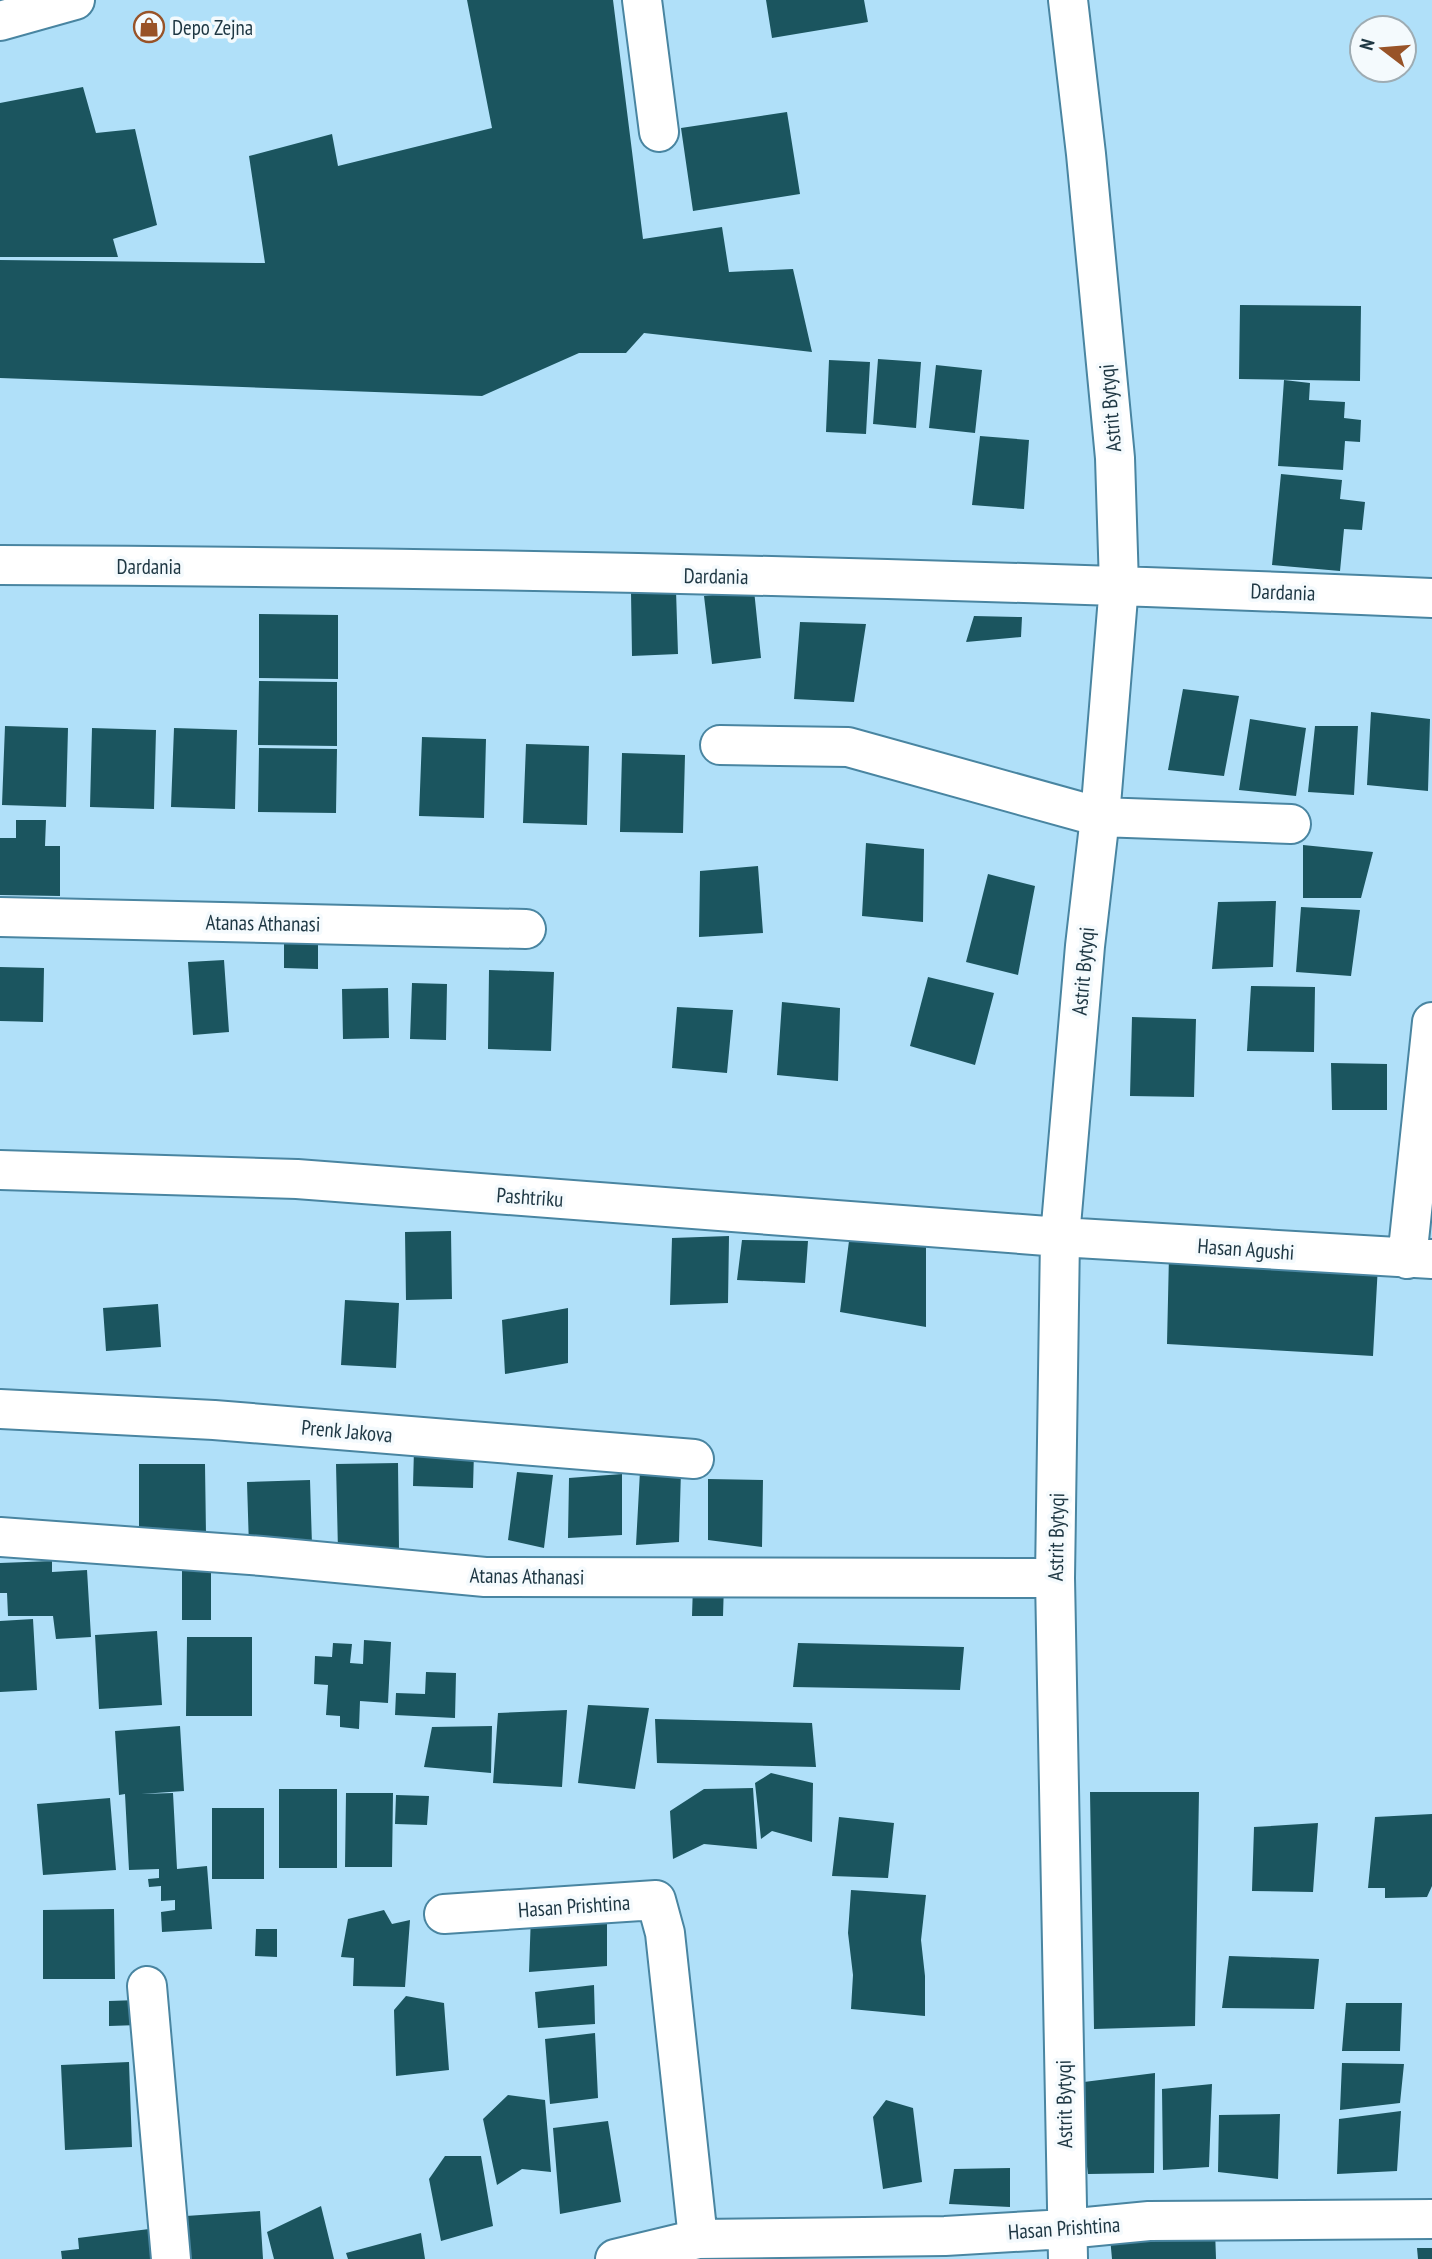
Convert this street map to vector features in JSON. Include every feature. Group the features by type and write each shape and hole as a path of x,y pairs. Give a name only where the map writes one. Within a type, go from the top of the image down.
{"street":[{"path":"0,21 75,0"},
{"path":"642,0 659,132"},
{"name":"Astrit Bytyqi","path":"1067,2244 1055,1578 1060,1237 1119,585 1115,458 1086,154 1068,0"},
{"name":"Dardania","path":"0,565 330,566 1119,585 1432,598"},
{"path":"720,745 848,747 1100,817 1291,824"},
{"name":"Atanas Athanasi","path":"0,917 526,929"},
{"path":"1420,1259 1432,1023"},
{"name":"Pashtriku","path":"0,1170 297,1180 1060,1237"},
{"name":"Hasan Agushi","path":"1060,1237 1420,1259"},
{"name":"Prenk Jakova","path":"0,1409 214,1420 694,1459"},
{"name":"Atanas Athanasi","path":"0,1536 262,1556 485,1577 1055,1578"},
{"name":"Hasan Prishtina","path":"444,1914 656,1900 665,1933 698,2239"},
{"path":"147,1986 171,2259"},
{"name":"Hasan Prishtina","path":"615,2259 698,2239 945,2236 1067,2244 1149,2221 1431,2211"}],"building":[{"path":"467,0 613,0 643,239 722,227 729,272 793,269 812,352 644,333 626,353 579,353 482,396 0,378 0,260 265,263 249,156 332,134 338,166 492,128"},
{"path":"766,0 864,0 868,22 772,38"},
{"path":"83,87 96,133 135,129 157,225 113,239 118,257 0,257 0,103"},
{"path":"787,112 800,194 693,211 681,128"},
{"path":"1240,305 1361,306 1360,381 1239,379"},
{"path":"878,359 921,362 916,428 873,424"},
{"path":"829,360 870,362 866,434 826,432"},
{"path":"936,365 982,370 975,433 929,428"},
{"path":"1284,380 1310,383 1309,400 1345,402 1344,418 1361,420 1360,442 1345,441 1343,470 1278,466"},
{"path":"980,436 1029,440 1024,509 972,505"},
{"path":"1281,474 1342,480 1340,499 1365,502 1362,530 1344,529 1340,571 1272,565"},
{"path":"676,590 678,654 632,656 631,592"},
{"path":"754,590 761,658 712,664 704,596"},
{"path":"259,614 338,615 338,679 259,678"},
{"path":"974,616 1022,617 1021,637 966,642"},
{"path":"800,622 866,624 854,702 794,699"},
{"path":"259,681 337,682 337,746 258,745"},
{"path":"1183,689 1239,696 1224,776 1168,770"},
{"path":"1371,712 1430,719 1428,791 1367,785"},
{"path":"1250,719 1306,728 1296,796 1239,790"},
{"path":"5,726 68,728 66,807 2,805"},
{"path":"1315,726 1358,726 1354,795 1308,792"},
{"path":"92,728 156,730 154,809 90,807"},
{"path":"174,728 237,730 235,809 171,807"},
{"path":"422,737 486,739 484,818 419,816"},
{"path":"526,744 589,746 587,825 523,823"},
{"path":"259,748 337,749 336,813 258,812"},
{"path":"622,753 685,755 683,833 620,832"},
{"path":"16,820 46,820 45,846 60,846 60,896 0,895 0,838 16,838"},
{"path":"866,843 924,849 923,922 862,916"},
{"path":"1303,845 1373,852 1361,898 1303,898"},
{"path":"758,866 763,933 699,937 700,871"},
{"path":"988,874 1035,886 1018,975 966,962"},
{"path":"1276,901 1273,967 1212,969 1218,902"},
{"path":"1301,907 1360,910 1351,976 1296,972"},
{"path":"284,942 318,943 318,969 284,968"},
{"path":"224,960 229,1032 193,1035 188,962"},
{"path":"0,967 44,968 43,1022 0,1021"},
{"path":"489,970 554,972 551,1051 488,1049"},
{"path":"928,977 994,993 975,1065 910,1046"},
{"path":"412,983 447,984 446,1040 410,1039"},
{"path":"1251,986 1315,987 1314,1052 1247,1051"},
{"path":"388,988 389,1038 343,1039 342,989"},
{"path":"782,1002 840,1008 838,1081 777,1075"},
{"path":"677,1007 733,1010 727,1073 672,1068"},
{"path":"1132,1017 1196,1019 1194,1097 1130,1096"},
{"path":"1331,1063 1387,1064 1387,1110 1332,1110"},
{"path":"451,1231 452,1299 406,1300 405,1232"},
{"path":"729,1236 728,1303 670,1305 672,1238"},
{"path":"742,1240 808,1241 805,1283 737,1280"},
{"path":"849,1241 926,1245 926,1327 840,1312"},
{"path":"1169,1255 1378,1265 1373,1356 1167,1344"},
{"path":"345,1300 399,1303 396,1368 341,1365"},
{"path":"158,1304 161,1347 106,1351 103,1308"},
{"path":"568,1308 568,1363 505,1374 502,1320"},
{"path":"414,1449 474,1452 473,1488 413,1486"},
{"path":"398,1463 399,1550 338,1551 336,1464"},
{"path":"139,1464 205,1464 206,1535 139,1536"},
{"path":"681,1470 679,1542 636,1545 640,1471"},
{"path":"517,1472 553,1475 544,1548 508,1540"},
{"path":"622,1474 622,1535 568,1538 569,1478"},
{"path":"708,1479 763,1480 762,1547 708,1540"},
{"path":"310,1480 312,1545 249,1547 247,1482"},
{"path":"52,1561 52,1572 87,1570 91,1637 56,1639 53,1616 8,1616 7,1593 0,1593 0,1563"},
{"path":"211,1566 211,1620 182,1620 182,1567"},
{"path":"724,1583 723,1616 692,1616 693,1585"},
{"path":"33,1619 37,1690 0,1692 0,1621"},
{"path":"157,1631 162,1705 99,1709 95,1635"},
{"path":"187,1637 252,1637 252,1716 186,1716"},
{"path":"364,1640 391,1642 388,1703 360,1701 359,1729 340,1727 340,1716 326,1715 328,1685 314,1684 315,1656 332,1657 333,1643 352,1644 350,1663 363,1664"},
{"path":"798,1643 964,1647 960,1690 793,1687"},
{"path":"426,1672 456,1673 455,1718 395,1715 396,1693 425,1694"},
{"path":"588,1705 649,1708 635,1789 578,1783"},
{"path":"567,1710 562,1787 493,1783 498,1713"},
{"path":"655,1719 812,1723 816,1767 657,1763"},
{"path":"180,1726 184,1791 141,1794 173,1793 177,1869 207,1866 212,1929 162,1932 161,1912 175,1910 175,1900 161,1901 161,1886 149,1887 148,1879 159,1878 159,1869 129,1870 125,1794 119,1795 115,1731"},
{"path":"492,1726 491,1773 424,1767 432,1727"},
{"path":"771,1773 813,1783 812,1842 772,1831 761,1839 755,1783"},
{"path":"753,1788 757,1849 704,1844 673,1859 670,1811 704,1789"},
{"path":"279,1789 337,1789 337,1868 279,1868"},
{"path":"1090,1792 1199,1792 1195,2026 1094,2029"},
{"path":"346,1793 393,1793 392,1867 345,1867"},
{"path":"396,1795 429,1796 427,1825 395,1824"},
{"path":"110,1798 116,1870 43,1875 37,1804"},
{"path":"212,1808 264,1808 264,1879 212,1879"},
{"path":"1432,1814 1432,1886 1427,1897 1385,1898 1385,1888 1368,1888 1375,1817"},
{"path":"839,1817 894,1823 888,1878 832,1876"},
{"path":"1318,1823 1313,1892 1252,1891 1254,1827"},
{"path":"851,1890 926,1895 921,1940 925,1976 925,2016 851,2009 853,1975 848,1933"},
{"path":"114,1909 115,1979 43,1979 43,1910"},
{"path":"384,1910 392,1924 410,1920 405,1987 353,1986 354,1958 341,1957 348,1919"},
{"path":"531,1914 607,1919 607,1966 529,1972"},
{"path":"256,1929 277,1929 277,1957 255,1956"},
{"path":"1229,1956 1319,1959 1314,2009 1222,2008"},
{"path":"594,1985 595,2024 538,2028 535,1992"},
{"path":"406,1996 444,2003 449,2070 396,2076 394,2010"},
{"path":"138,2000 139,2025 109,2026 109,2001"},
{"path":"1346,2003 1402,2003 1400,2051 1342,2051"},
{"path":"595,2033 598,2098 550,2104 545,2039"},
{"path":"129,2062 132,2147 65,2150 61,2065"},
{"path":"1342,2063 1404,2064 1400,2103 1340,2110"},
{"path":"1155,2073 1154,2173 1088,2174 1076,2083"},
{"path":"1212,2084 1209,2167 1163,2170 1162,2089"},
{"path":"508,2095 545,2100 551,2172 522,2169 497,2185 483,2119"},
{"path":"886,2100 913,2108 922,2182 883,2189 873,2117"},
{"path":"1401,2111 1397,2171 1337,2174 1339,2119"},
{"path":"1280,2114 1278,2179 1218,2172 1219,2115"},
{"path":"608,2121 621,2202 560,2214 553,2128"},
{"path":"445,2156 481,2156 493,2226 441,2241 429,2179"},
{"path":"1010,2168 1010,2207 949,2204 954,2169"},
{"path":"321,2206 334,2259 274,2259 267,2232"},
{"path":"260,2211 263,2259 188,2259 186,2216"},
{"path":"157,2228 161,2259 62,2259 61,2251 79,2249 78,2238"},
{"path":"1215,2230 1216,2259 1112,2259 1110,2237"},
{"path":"421,2233 425,2259 348,2259 346,2253"},
{"path":"1417,2248 1432,2248 1432,2259 1418,2259"}],"place":[{"name":"Depo Zejna","path":"149,27"}]}
